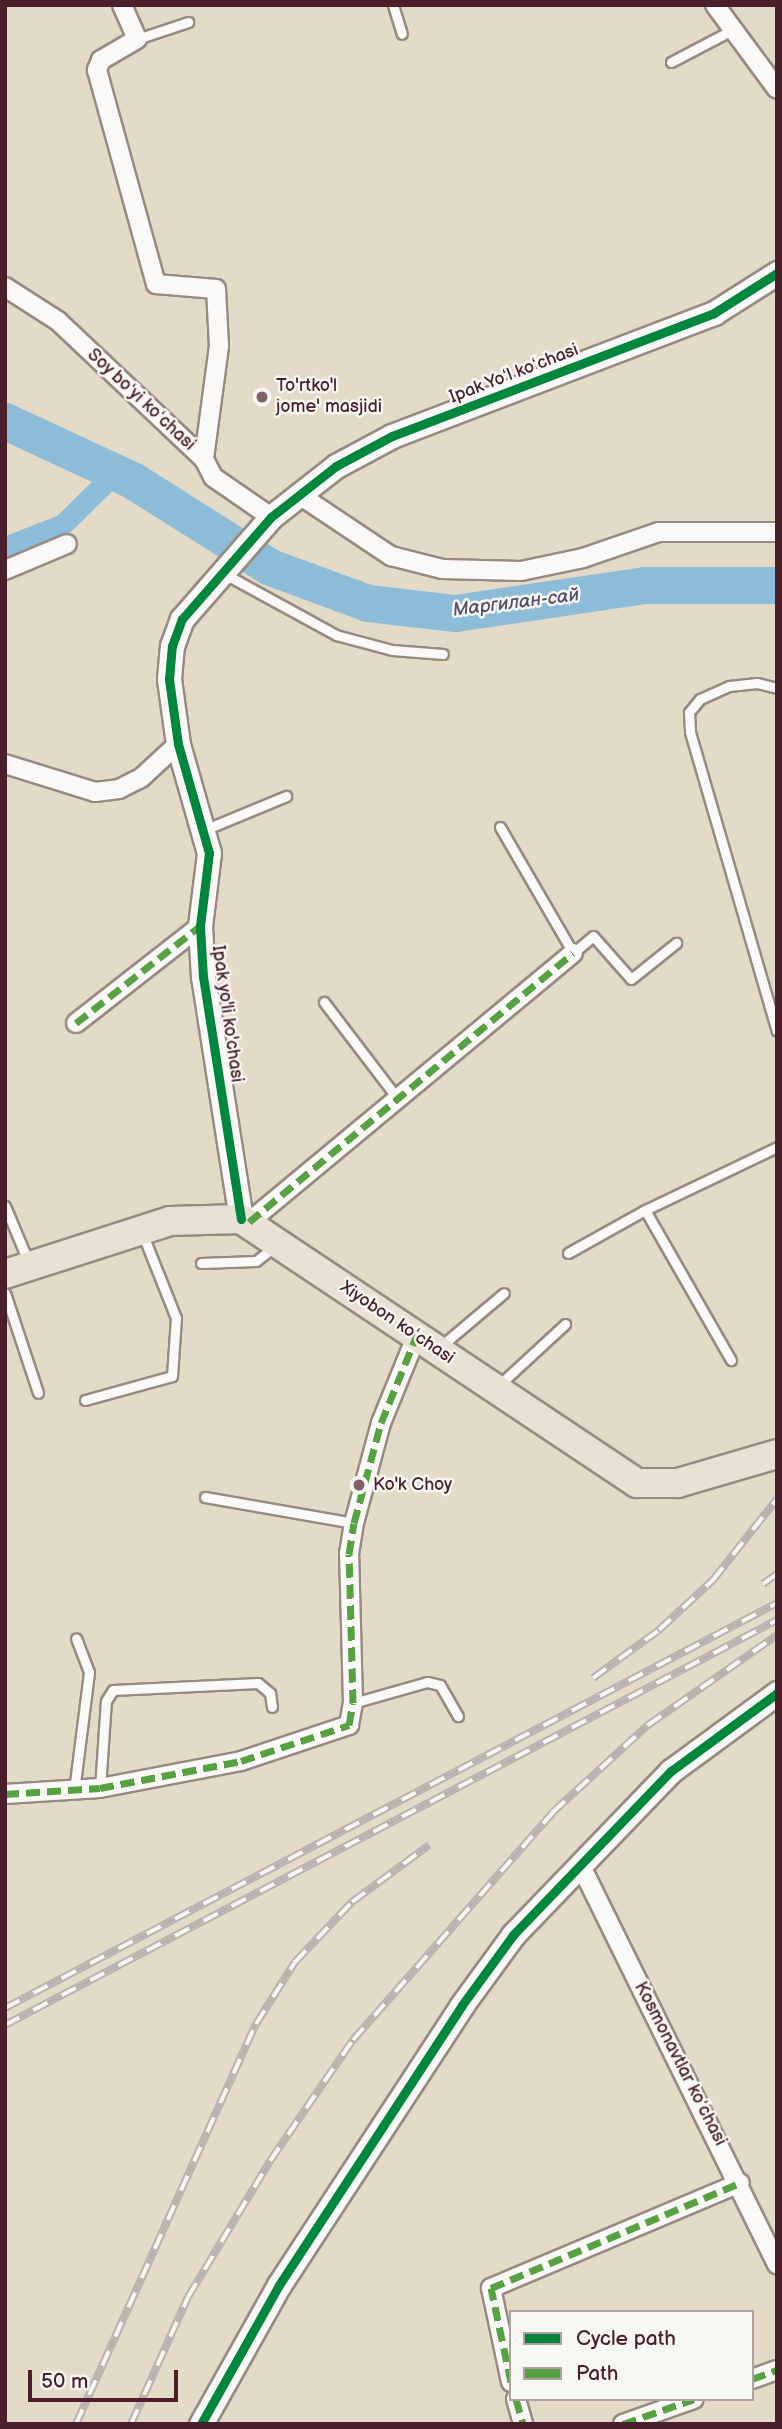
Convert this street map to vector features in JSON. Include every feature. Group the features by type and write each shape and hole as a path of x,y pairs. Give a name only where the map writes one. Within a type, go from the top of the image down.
{"main road":[{"path":"18,1270 170,1221 245,1220"},
{"name":"Xiyobon koʻchasi","path":"245,1220 637,1483 678,1483 777,1454"}],"street":[{"path":"122,5 137,39 101,60 97,70 156,284 216,289 219,346 204,459"},
{"path":"715,5 777,89"},
{"name":"Ipak Yoʻl koʻchasi","path":"252,538 298,494 337,466 393,436 714,313 777,273"},
{"name":"Soy boʻyi koʻchasi","path":"5,287 58,321 204,459 214,477 271,517"},
{"path":"298,494 391,556 442,569 521,571 583,558 659,532 777,533"},
{"name":"Ipak yo'li ko'chasi","path":"245,1220 203,976 200,926 209,853 178,744 170,679 172,646 181,619 252,538"},
{"path":"5,570 67,544"},
{"path":"5,764 95,792 119,789 141,778 178,744"},
{"path":"76,1023 200,926"},
{"path":"245,1220 399,1100 573,953"},
{"path":"5,1794 100,1788 241,1761 332,1734 349,1725 353,1703 349,1554 354,1523 381,1423 426,1342"},
{"path":"201,2424 279,2285 461,2005 513,1935 671,1771 777,1693"},
{"name":"Kosmonavtlar koʻchasi","path":"581,1866 740,2183 777,2264"},
{"path":"509,2373 491,2288 740,2183"},
{"path":"754,2378 777,2370"},
{"path":"517,2401 523,2424"},
{"path":"623,2424 688,2401"}],"lane":[{"path":"393,5 402,34"},
{"path":"137,39 188,22"},
{"path":"671,62 732,30"},
{"path":"214,579 232,578 336,635 392,649 443,653"},
{"path":"777,688 757,683 729,686 700,699 689,712 690,732 777,1031"},
{"path":"202,830 286,796"},
{"path":"500,827 573,953 593,936 631,979 676,943"},
{"path":"324,1002 399,1100"},
{"path":"568,1253 645,1210 777,1147"},
{"path":"5,1206 18,1270"},
{"path":"645,1210 731,1360"},
{"path":"85,1400 172,1376 176,1318 141,1230"},
{"path":"201,1264 256,1261 279,1243"},
{"path":"5,1293 38,1393"},
{"path":"426,1342 504,1293"},
{"path":"495,1389 565,1324"},
{"path":"205,1497 354,1523"},
{"path":"74,1791 89,1672 76,1638"},
{"path":"353,1703 426,1682 440,1685 458,1716"},
{"path":"100,1788 106,1701 113,1690 258,1683 270,1693 272,1707"}],"waterway":[{"name":"Маргилан-сай","path":"5,421 132,480 270,567 368,603 455,613 645,585 777,585"},
{"path":"5,547 63,524 114,474"}],"railway":[{"path":"593,1678 659,1630 713,1580 777,1499"},
{"path":"763,1584 777,1574"},
{"path":"5,2008 777,1603"},
{"path":"5,2025 777,1620"},
{"path":"131,2424 188,2297 270,2161 353,2040 553,1812 648,1725 777,1635"},
{"path":"76,2424 256,2024 295,1962 352,1902 429,1845"}],"marked path":[{"path":"76,1023 200,926"},
{"path":"249,1222 573,953"},
{"path":"5,1794 100,1788 241,1761 349,1725 353,1703 349,1554 354,1523 381,1423 417,1335"},
{"path":"509,2373 491,2288 740,2183"},
{"path":"754,2378 777,2370"},
{"path":"517,2401 523,2424"},
{"path":"623,2424 688,2401"}],"cycle path":[{"path":"241,1219 203,977 200,926 209,853 178,744 169,679 172,646 182,619 271,517 336,466 392,436 714,313 777,273"},
{"path":"201,2424 279,2285 462,2005 513,1935 671,1771 777,1693"}],"place":[{"name":"To'rtko'l jome' masjidi","path":"262,397"},
{"name":"Ko'k Choy","path":"359,1485"}]}
